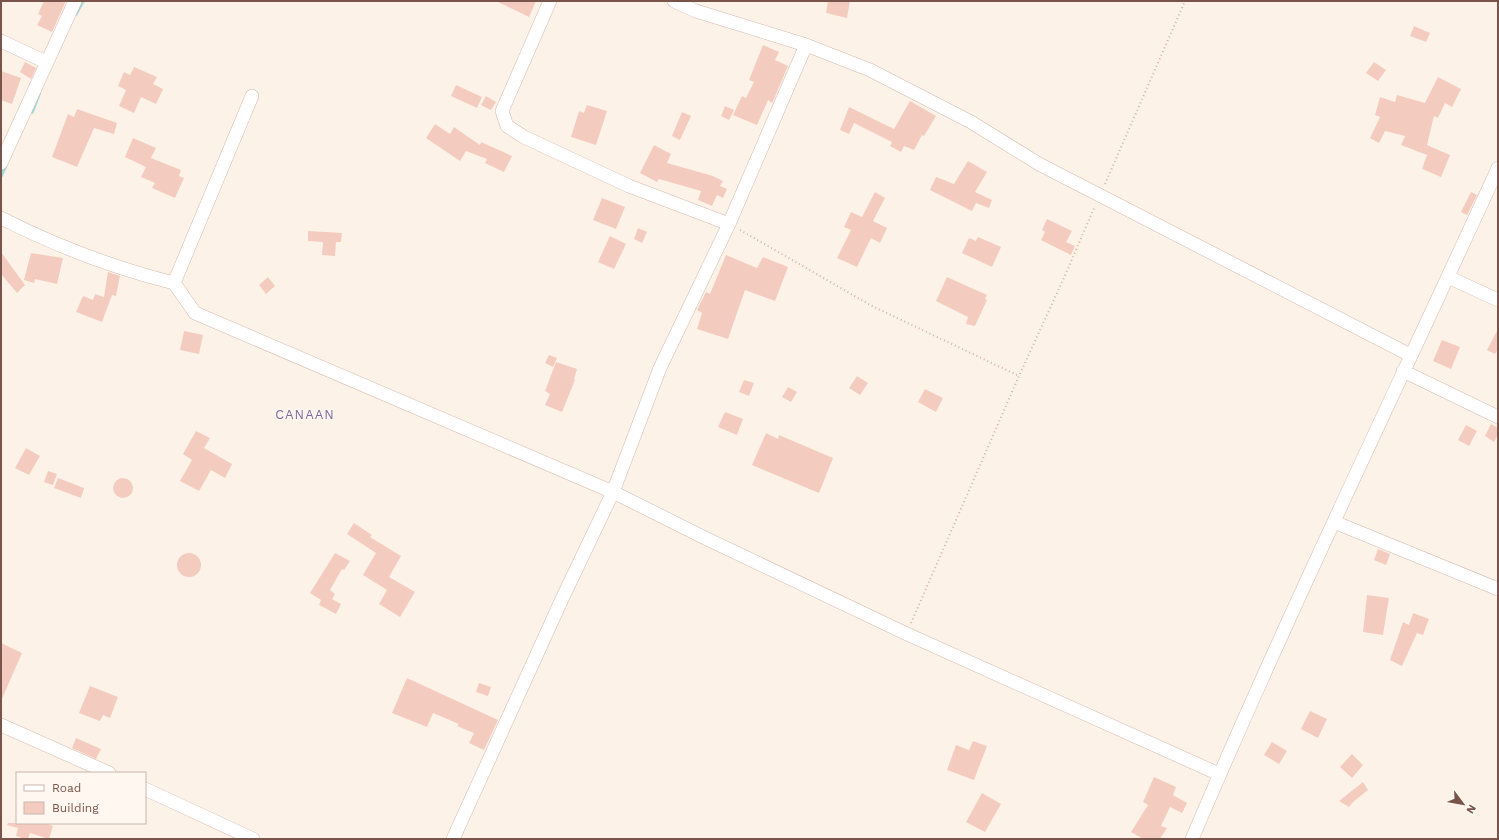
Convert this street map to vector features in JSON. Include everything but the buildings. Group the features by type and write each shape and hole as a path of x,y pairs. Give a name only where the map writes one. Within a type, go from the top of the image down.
{"street":[{"path":"1,163 75,1"},
{"path":"550,1 502,111 507,126 524,137 629,186 729,224"},
{"path":"674,1 696,11 806,45 877,73 971,122 1040,164 1410,355"},
{"path":"1,41 46,62"},
{"path":"453,839 562,599 613,492 660,368 729,224 806,45"},
{"path":"174,283 252,96"},
{"path":"1192,839 1219,774 1410,355 1498,168"},
{"path":"1,218 44,240 137,274 174,283 195,313 613,492 705,538 907,634 1219,774"},
{"path":"1448,277 1498,300"},
{"path":"1403,371 1498,417"},
{"path":"1334,522 1498,589"},
{"path":"1,725 107,772"},
{"path":"146,789 253,839"}],"path":[{"path":"907,634 1019,376 1186,1"},
{"path":"729,224 872,306 1019,376"}],"waterway":[{"path":"76,14 83,1"},
{"path":"32,112 39,94"},
{"path":"1,176 6,165"}],"district":[{"name":"CANAAN","path":"305,414"}]}
